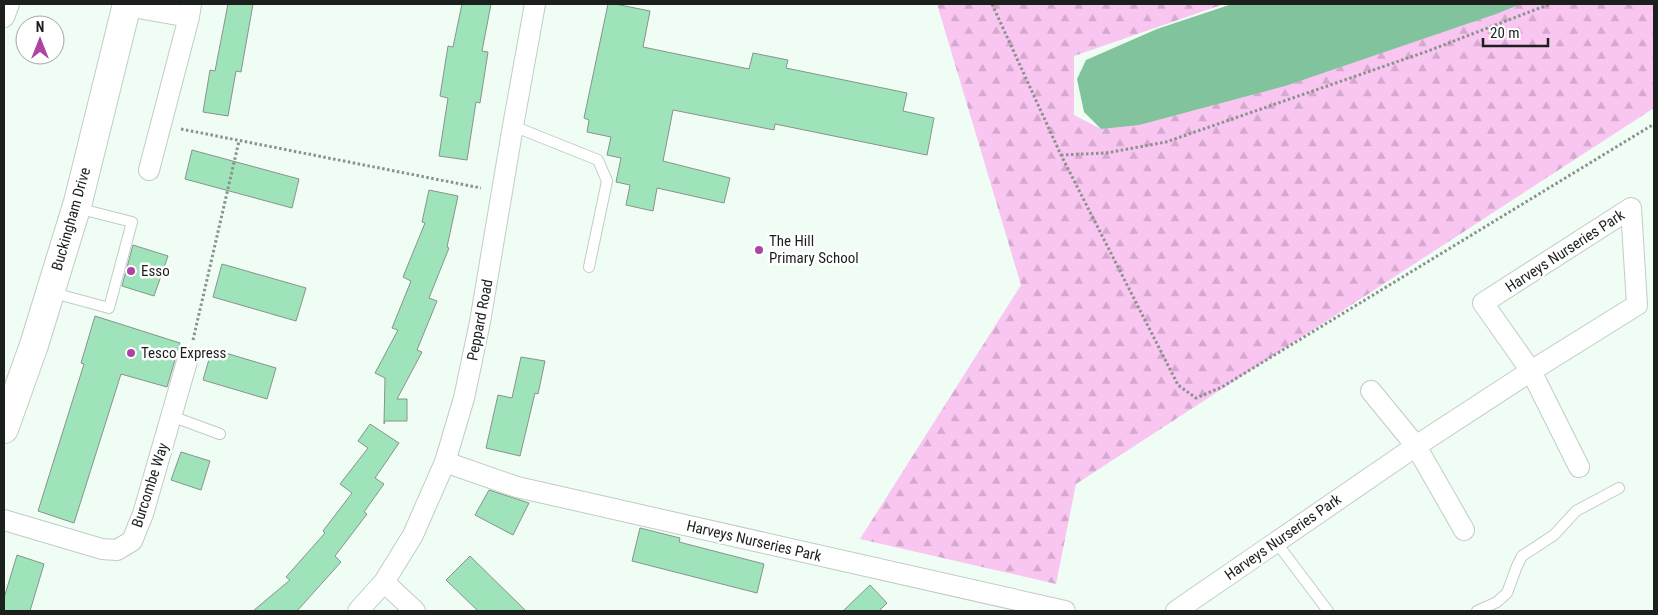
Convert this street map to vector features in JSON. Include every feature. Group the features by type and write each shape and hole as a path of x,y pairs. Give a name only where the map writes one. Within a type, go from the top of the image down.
{"main road":[{"name":"Buckingham Drive","path":"4,429 34,345 76,208 127,5"}],"street":[{"path":"4,17 9,4"},
{"name":"Peppard Road","path":"358,611 384,582 413,535 445,462 464,398 480,322 535,4"},
{"name":"Buckingham Drive","path":"127,5 190,11 149,170"},
{"name":"Harveys Nurseries Park","path":"1176,611 1416,446 1532,371 1637,305 1631,208 1483,303 1532,371 1579,467"},
{"name":"Burcombe Way","path":"4,520 102,550 117,550 132,541 143,514 188,358"},
{"path":"1371,392 1416,446 1464,530"},
{"name":"Harveys Nurseries Park","path":"445,462 517,487 1064,611"},
{"path":"384,582 415,611"}],"lane":[{"path":"513,126 598,160 608,181 589,267"},
{"path":"50,292 109,308 132,222 76,208"},
{"path":"171,416 220,434"},
{"path":"1477,611 1498,602 1507,593 1522,556 1554,535 1576,511 1620,488"},
{"path":"1276,542 1328,611"}],"path":[{"path":"992,4 1061,155 1178,385 1196,398 1222,387 1654,124"},
{"path":"1061,155 1106,152 1166,142 1428,50 1550,4"},
{"path":"161,124 502,192"},
{"path":"188,358 239,141"}],"green space":[{"path":"937,4 1224,4 1074,56 1074,115 1101,129 1469,4 1654,4 1654,108 1076,484 1056,584 860,539 1021,285"}],"shaded area":[{"path":"1232,4 1521,4 1285,86 1139,125 1101,129 1084,112 1077,79 1086,60 1157,29"}],"building":[{"path":"228,4 253,4 241,72 236,71 228,116 203,112 210,70 215,71"},
{"path":"462,4 491,4 482,51 488,52 480,103 476,102 467,160 439,156 448,98 440,96 448,46 453,47"},
{"path":"608,4 650,11 643,47 749,69 753,53 788,60 786,68 907,93 903,111 934,118 927,155 775,124 774,130 673,110 663,161 730,178 724,203 657,188 653,211 626,205 630,185 616,182 621,158 607,155 611,137 587,132 589,120 584,118"},
{"path":"192,150 299,179 292,208 185,179"},
{"path":"429,190 458,196 447,247 449,248 429,298 437,301 417,350 422,352 397,399 407,399 407,421 385,421 384,424 385,378 375,373 398,330 392,328 411,281 403,277 425,223 422,222"},
{"path":"133,245 168,256 154,296 122,286"},
{"path":"222,264 306,288 296,321 213,297"},
{"path":"95,316 180,343 167,387 121,374 74,523 38,511 84,364 81,363"},
{"path":"212,349 276,368 267,399 203,380"},
{"path":"521,357 545,361 538,394 535,393 520,456 486,448 498,395 512,398"},
{"path":"370,424 399,443 375,478 384,484 364,512 367,514 335,556 341,562 297,611 253,611 290,580 286,577 325,533 323,531 352,493 340,484 368,448 358,441"},
{"path":"181,452 210,461 201,490 171,480"},
{"path":"489,490 529,503 513,535 475,515"},
{"path":"640,528 680,538 679,542 764,564 757,593 632,561"},
{"path":"17,555 44,564 30,611 4,611 4,598"},
{"path":"470,556 526,611 478,611 446,580"},
{"path":"870,585 887,603 879,611 843,611"}],"place":[{"name":"The Hill Primary School","path":"759,250"},
{"name":"Esso","path":"131,271"},
{"name":"Tesco Express","path":"131,353"}]}
